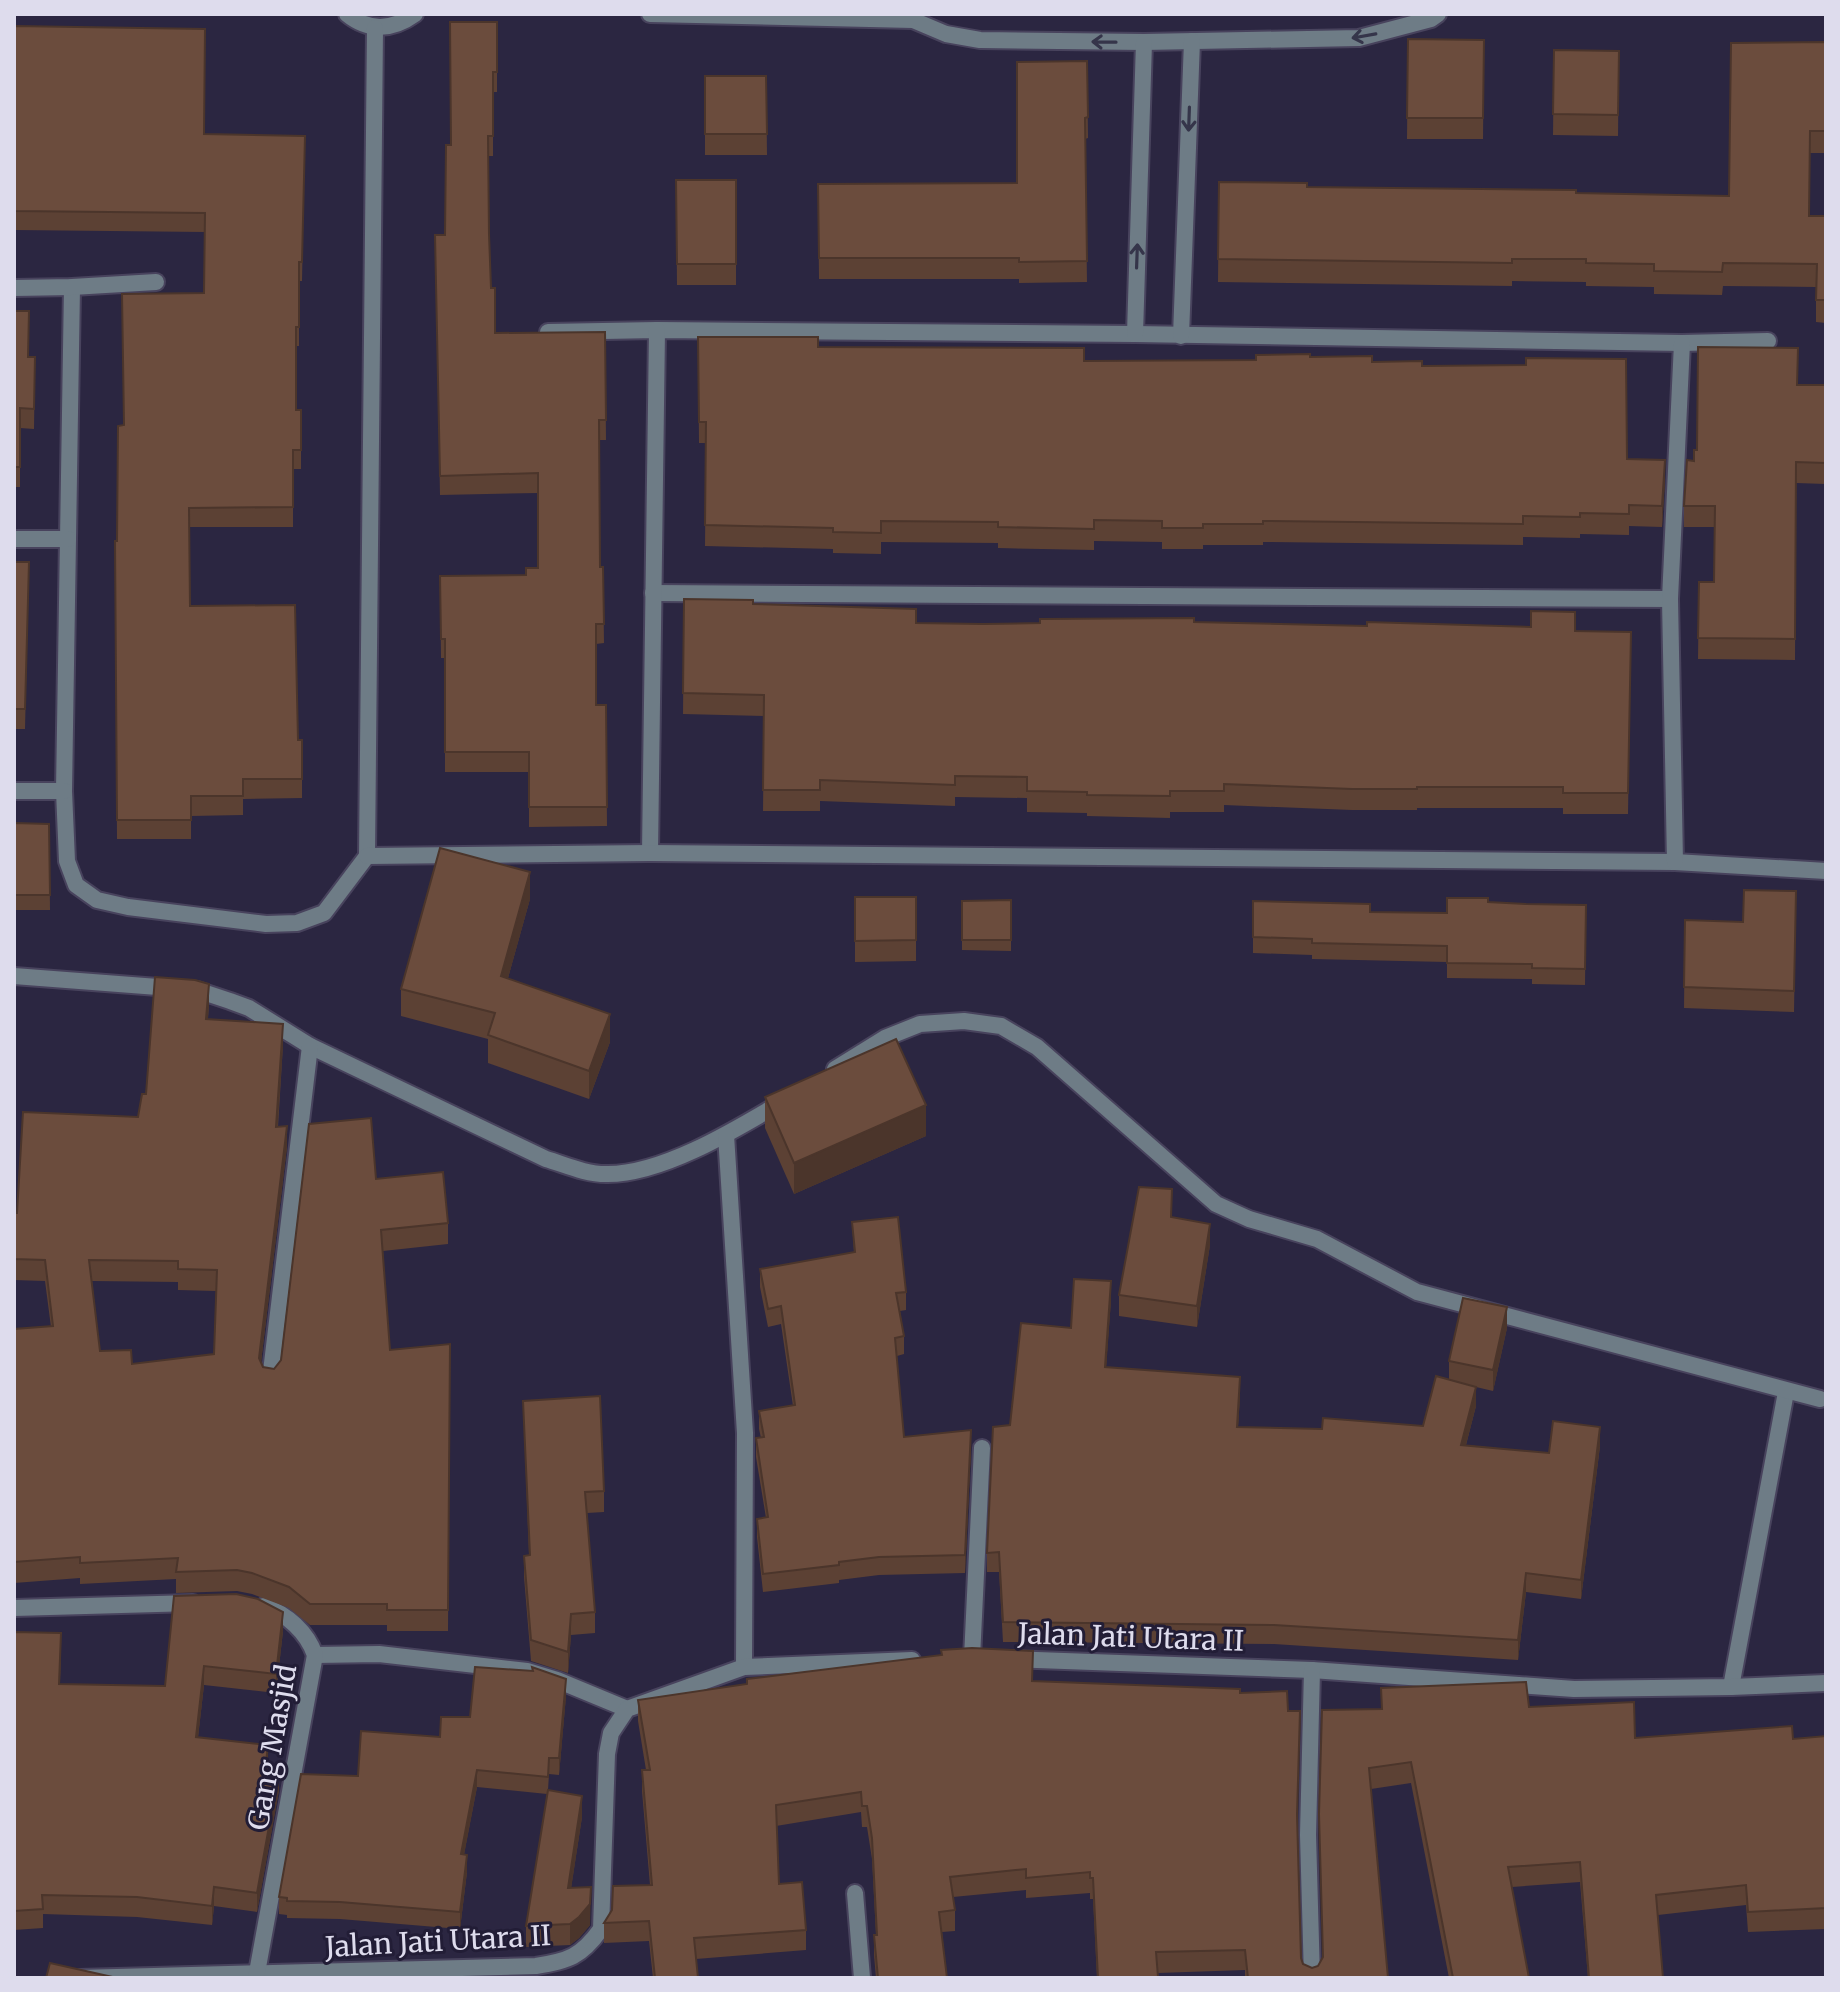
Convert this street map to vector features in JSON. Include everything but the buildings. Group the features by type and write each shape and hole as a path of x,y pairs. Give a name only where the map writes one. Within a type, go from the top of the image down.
{"street":[{"path":"347,14 358,23 375,28 395,26 415,14"},
{"path":"650,14 913,17 946,34 980,40 1144,42 1359,38 1431,19 1438,14"},
{"path":"72,287 64,791 67,861 76,885 97,900 128,907 266,924 297,923 324,913 367,856 375,28"},
{"path":"1181,336 1192,41"},
{"path":"1135,334 1144,42"},
{"path":"14,288 156,282"},
{"path":"650,853 657,330"},
{"path":"548,332 657,330 1682,343 1768,341"},
{"path":"1675,862 1670,599 1682,343"},
{"path":"14,539 68,539"},
{"path":"653,593 1670,599"},
{"path":"14,791 64,791"},
{"path":"367,856 650,853 1675,862 1826,871"},
{"path":"14,976 197,990 249,1008 310,1046 546,1159 581,1171 608,1174 651,1166 726,1135 793,1095"},
{"path":"819,1079 885,1038 920,1024 964,1021 1001,1026 1037,1047 1216,1204 1249,1219 1317,1239 1417,1292 1820,1399"},
{"path":"270,1380 310,1046"},
{"path":"726,1135 745,1433 744,1667"},
{"path":"1731,1687 1786,1392"},
{"name":"Jalan Jati Utara II","path":"982,1448 964,1658 1312,1670 1546,1688 1826,1683"},
{"path":"14,1608 205,1603"},
{"name":"Gang Masjid","path":"252,1604 267,1607 285,1617 310,1640 315,1655 256,1977"},
{"path":"315,1655 379,1654 527,1671 627,1709 744,1667 926,1660"},
{"path":"1312,1670 1308,1835 1312,1978"},
{"name":"Jalan Jati Utara II","path":"79,1978 256,1977 536,1966 564,1962 587,1950 601,1929 607,1754 611,1733 627,1709"},
{"path":"855,1893 862,1978"}]}
